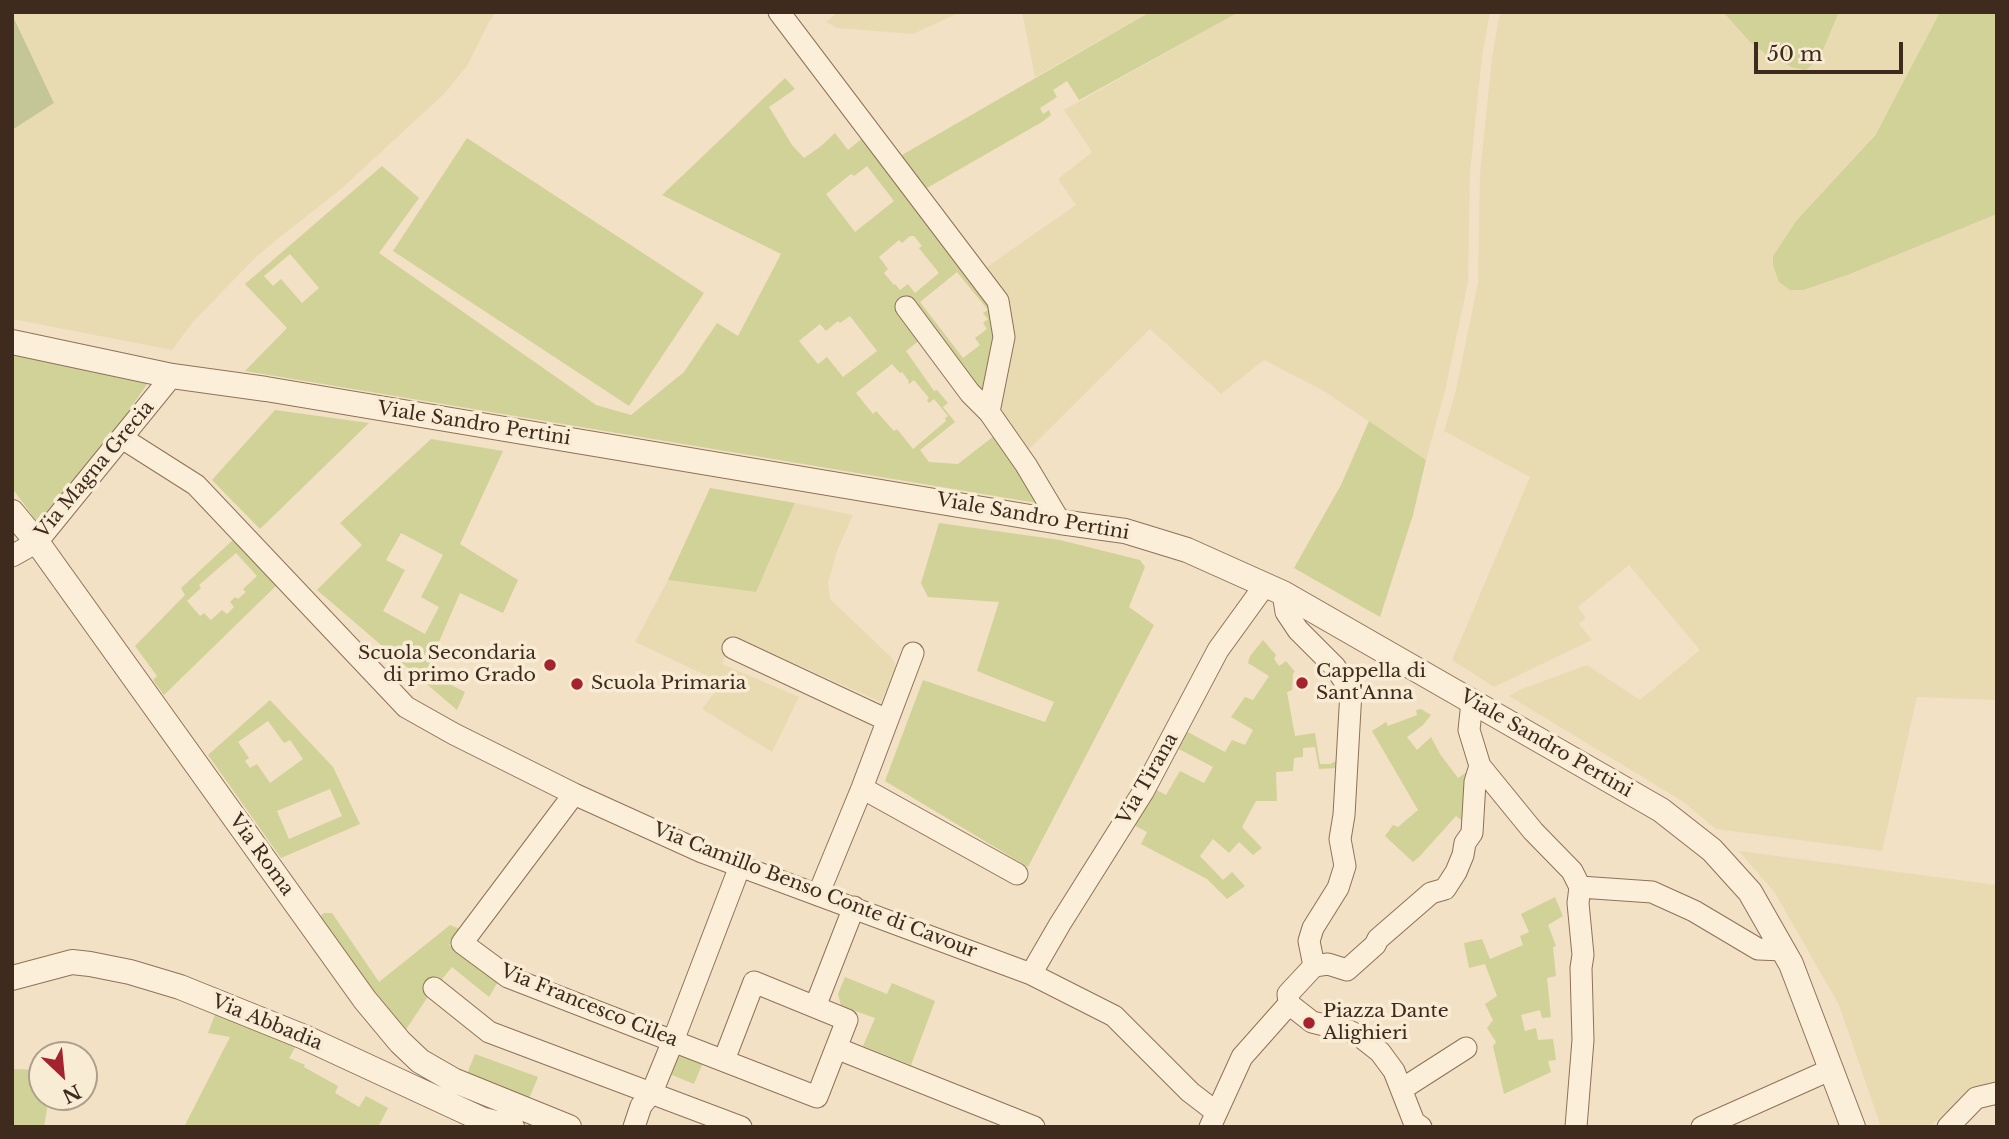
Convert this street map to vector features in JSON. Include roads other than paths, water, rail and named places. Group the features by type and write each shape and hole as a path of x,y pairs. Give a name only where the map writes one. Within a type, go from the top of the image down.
{"street":[{"path":"779,12 998,301 1004,337 989,412"},
{"path":"906,307 971,393 989,412 1026,465 1060,522"},
{"name":"Viale Sandro Pertini","path":"12,342 172,376 266,389 1125,531 1187,550 1274,589 1472,702 1661,810 1712,850 1750,892 1784,950 1853,1127"},
{"name":"Via Magna Grecia","path":"12,556 37,542 172,376"},
{"name":"Via Camillo Benso Conte di Cavour","path":"122,438 197,485 406,707 574,794 702,852 1031,974 1114,1016 1213,1119"},
{"name":"Via Roma","path":"12,512 37,542 365,1000 400,1042 420,1060 453,1080 569,1127"},
{"path":"1274,589 1298,630 1335,667 1351,691 1344,815 1340,839 1345,866 1338,888 1312,928 1309,941 1314,966"},
{"name":"Via Tirana","path":"1031,974 1143,792 1218,650 1274,589"},
{"path":"733,648 887,720"},
{"path":"818,895 913,653"},
{"path":"1472,702 1469,730 1480,766 1541,840 1572,872 1580,887 1578,903 1583,955 1583,1040 1576,1127"},
{"path":"1412,1125 1402,1089 1394,1071 1380,1052 1349,1031 1312,1022 1289,1004 1288,994 1314,966 1328,964 1347,970 1423,899 1431,893 1445,889 1456,872 1465,843 1472,833 1475,782 1480,766"},
{"path":"862,788 1017,874"},
{"name":"Via Francesco Cilea","path":"574,794 462,943 509,977 817,1097 836,1048"},
{"path":"634,1127 641,1106 652,1092 673,1041 740,866"},
{"path":"1580,887 1652,892 1694,911 1758,949 1784,950"},
{"path":"815,1007 854,907"},
{"name":"Via Abbadia","path":"12,978 72,962 130,972 180,987 291,1032 481,1119 513,1127 535,1123 540,1115"},
{"path":"723,1060 754,982 847,1020 836,1048 1034,1127"},
{"path":"434,989 489,1032 741,1127"},
{"path":"1213,1119 1242,1056 1289,1004"},
{"path":"1402,1089 1466,1048"},
{"path":"1702,1127 1832,1069"},
{"path":"1948,1127 1976,1098 1997,1093"}],"place":[{"name":"Scuola Secondaria di primo Grado","path":"550,665"},
{"name":"Cappella di Sant'Anna","path":"1302,683"},
{"name":"Scuola Primaria","path":"577,684"},
{"name":"Piazza Dante Alighieri","path":"1309,1023"}]}
